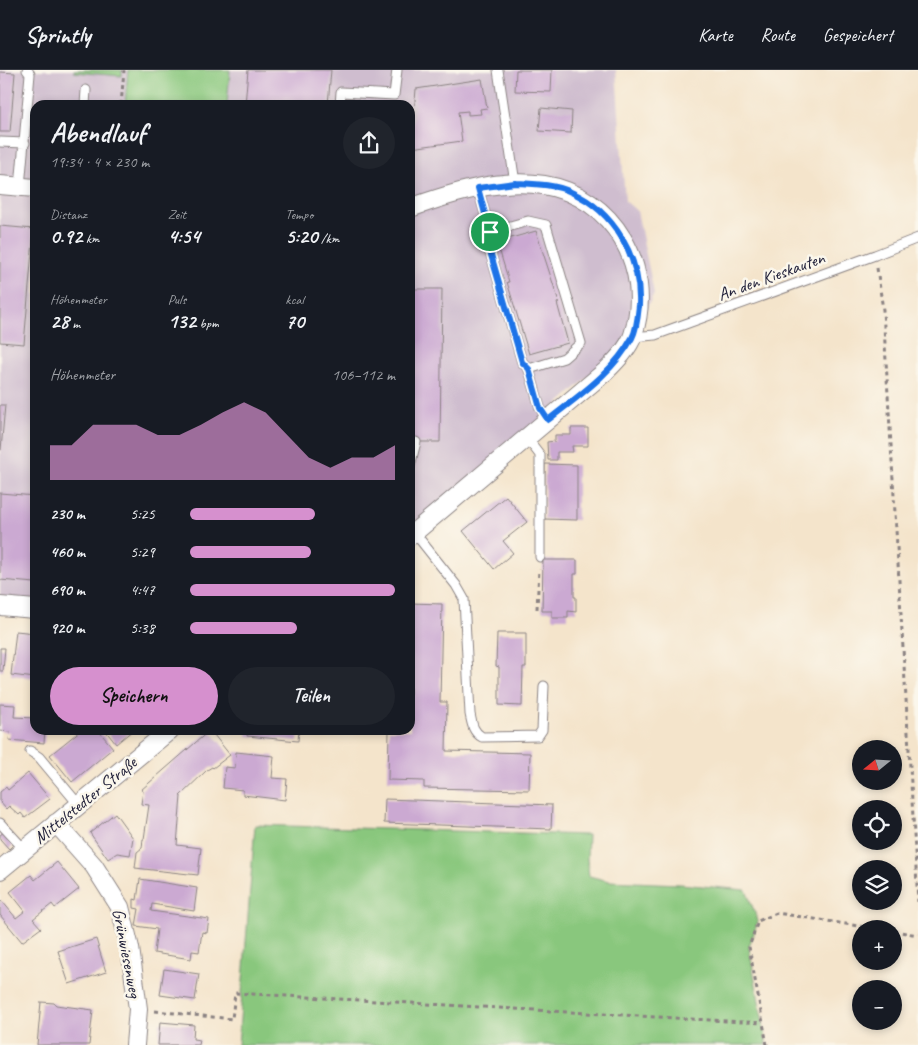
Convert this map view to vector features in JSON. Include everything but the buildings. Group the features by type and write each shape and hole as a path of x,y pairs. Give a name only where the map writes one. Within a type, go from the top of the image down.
{"street":[{"path":"415,206 440,197 478,188 515,183 544,185 569,191 590,203 606,216 612,224 629,250 635,269 639,293 638,313 633,337 618,359 606,372 415,531"},
{"path":"0,185 28,187"},
{"path":"0,606 30,609"},
{"name":"Mittelstedter Straße","path":"0,870 164,735"},
{"name":"Grünwiesenweg","path":"56,822 94,866 120,906 130,948 138,1010 135,1045"}],"lane":[{"path":"27,70 30,74 25,144 28,187"},
{"path":"340,100 341,92 394,100 397,70"},
{"path":"498,70 515,183"},
{"path":"85,100 86,90"},
{"path":"0,142 25,144"},
{"path":"478,188 490,232 487,241 519,353 522,362 529,369 540,408 548,420"},
{"path":"490,232 528,221 546,225 581,343 564,358 529,369"},
{"name":"An den Kieskauten","path":"633,337 655,335 918,238"},
{"path":"527,438 540,456 540,557"},
{"path":"415,446 416,442"},
{"path":"415,537 456,585 464,599 470,714 472,726 476,734 482,737 538,736 542,730 544,686"},
{"path":"30,752 39,756 79,805"},
{"path":"0,823 24,849"}],"path":[{"path":"121,100 124,70"},
{"path":"876,255 883,310 918,902"},
{"path":"537,608 540,557"},
{"path":"766,1045 749,947 758,922 777,913 852,925"},
{"path":"902,932 918,935"},
{"path":"138,1010 232,1019 235,993 762,1023"}],"shaded area":[{"path":"0,70 616,70 625,201 637,211 654,293 633,337 415,532 415,100 30,100 30,609 0,606"}],"green space":[{"path":"74,70 122,70 122,76 74,72"},
{"path":"128,70 230,70 227,100 125,100"},
{"path":"255,825 588,835 587,859 589,876 609,881 680,884 746,890 758,921 749,947 767,1045 238,1045"}],"route":[{"path":"515,183 544,185 569,191 590,203 606,216 629,250 635,269 639,293 638,313 633,337 618,359 606,372 548,420 540,408 529,369 522,362 487,241 490,232 478,188 515,183"}]}
